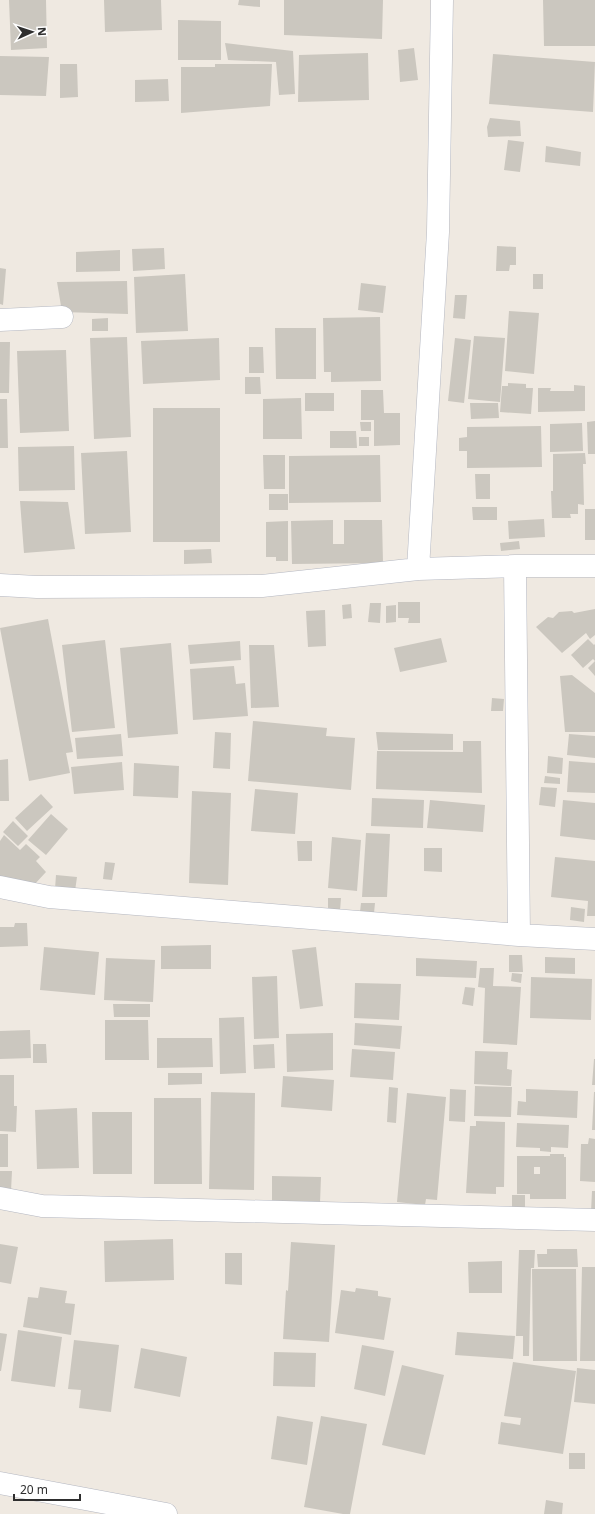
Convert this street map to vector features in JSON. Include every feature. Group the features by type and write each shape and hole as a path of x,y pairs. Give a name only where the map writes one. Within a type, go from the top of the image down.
{"street":[{"path":"418,569 438,232 442,0"},
{"path":"0,320 62,317"},
{"path":"516,566 519,935"},
{"path":"0,585 37,587 262,586 418,569 516,566 595,566"},
{"path":"0,887 49,897 519,935 595,939"},
{"path":"0,1198 42,1206 595,1220"},
{"path":"0,1483 166,1514"}],"building":[{"path":"9,0 46,0 47,48 11,50"},
{"path":"104,0 161,0 162,30 105,32"},
{"path":"239,0 260,0 260,7 238,5"},
{"path":"284,0 383,0 382,39 284,35"},
{"path":"543,0 595,0 595,46 544,46"},
{"path":"178,20 221,21 221,60 178,60"},
{"path":"225,43 293,51 295,94 279,95 276,62 228,60"},
{"path":"414,48 418,80 400,82 398,50"},
{"path":"368,53 369,100 298,102 299,55"},
{"path":"493,54 595,62 593,112 489,104"},
{"path":"0,56 49,57 46,96 0,95"},
{"path":"60,64 77,64 78,97 60,98"},
{"path":"215,64 272,64 270,106 181,113 181,67 215,67"},
{"path":"168,79 169,101 135,102 135,80"},
{"path":"490,118 520,121 521,136 488,137 487,127"},
{"path":"508,140 524,142 520,172 504,170"},
{"path":"546,146 581,152 580,166 545,162"},
{"path":"497,246 516,247 516,265 510,265 509,271 496,271"},
{"path":"164,248 165,269 133,271 132,249"},
{"path":"120,250 120,271 76,272 76,252"},
{"path":"0,268 6,269 3,305 0,304"},
{"path":"185,274 188,331 136,333 134,277"},
{"path":"533,274 543,274 543,289 533,289"},
{"path":"127,281 128,314 62,312 57,282"},
{"path":"361,283 386,286 383,313 358,310"},
{"path":"455,295 467,295 465,319 453,318"},
{"path":"509,311 539,313 534,374 505,371"},
{"path":"380,317 381,381 331,382 331,372 324,372 323,318"},
{"path":"108,318 108,331 92,331 92,319"},
{"path":"275,328 316,328 316,379 276,379"},
{"path":"474,336 505,338 500,402 468,399"},
{"path":"127,337 131,437 94,439 90,338"},
{"path":"219,338 220,380 143,384 141,341"},
{"path":"455,338 471,340 464,403 448,401"},
{"path":"0,342 10,342 9,393 0,393"},
{"path":"249,347 263,347 264,373 249,373"},
{"path":"66,350 69,431 20,433 17,351"},
{"path":"245,377 260,377 261,394 245,394"},
{"path":"508,383 526,384 526,388 533,388 531,414 500,412 502,386 508,386"},
{"path":"574,385 585,386 585,411 538,412 538,388 551,388 550,391 574,391"},
{"path":"361,390 383,390 384,413 400,413 400,445 374,446 374,420 361,420"},
{"path":"305,393 334,393 334,411 305,411"},
{"path":"301,398 302,439 263,439 263,399"},
{"path":"0,399 7,399 8,448 0,448"},
{"path":"470,403 498,403 499,418 471,419"},
{"path":"153,408 220,408 220,542 153,542"},
{"path":"595,421 595,454 588,454 587,422"},
{"path":"360,422 371,422 371,431 361,431"},
{"path":"582,423 583,451 550,452 550,424"},
{"path":"541,426 542,467 467,468 467,451 459,451 459,438 467,437 467,427"},
{"path":"330,431 356,431 357,448 330,448"},
{"path":"359,437 369,437 369,446 359,446"},
{"path":"74,446 75,490 19,491 18,447"},
{"path":"127,451 131,532 85,534 81,453"},
{"path":"585,453 586,464 583,464 584,505 578,504 578,514 570,514 571,518 552,518 551,491 553,491 553,454"},
{"path":"263,455 285,455 285,489 264,489"},
{"path":"380,455 381,502 289,503 289,456"},
{"path":"475,474 490,474 490,499 476,499"},
{"path":"269,494 288,494 288,510 269,510"},
{"path":"20,501 68,502 75,549 24,553"},
{"path":"472,507 497,507 497,520 473,520"},
{"path":"585,509 595,509 595,540 585,540"},
{"path":"544,519 545,537 509,539 508,521"},
{"path":"333,520 333,544 344,544 344,520 382,520 383,563 292,564 291,521"},
{"path":"288,521 288,561 276,561 276,557 266,557 266,522"},
{"path":"519,541 520,549 501,551 500,543"},
{"path":"211,549 212,563 184,564 184,550"},
{"path":"398,602 420,602 420,623 408,623 409,618 398,618"},
{"path":"370,603 381,603 380,623 368,622"},
{"path":"351,604 352,618 343,619 342,605"},
{"path":"396,605 396,622 386,623 386,606"},
{"path":"595,609 595,635 590,639 586,633 562,653 536,627 548,617 553,618 559,612 572,611 574,613"},
{"path":"325,610 326,646 308,647 306,611"},
{"path":"48,619 73,752 66,753 70,773 29,781 0,628"},
{"path":"441,638 447,662 400,672 394,648"},
{"path":"588,639 594,645 595,644 595,661 593,659 583,668 571,655"},
{"path":"105,640 115,728 72,732 62,645"},
{"path":"240,641 241,660 190,664 188,645"},
{"path":"171,643 178,734 128,738 120,648"},
{"path":"249,645 274,645 279,707 251,708"},
{"path":"595,661 595,676 588,668"},
{"path":"234,666 236,684 245,683 248,716 193,720 190,669"},
{"path":"572,675 595,693 595,732 565,732 560,676"},
{"path":"492,698 504,699 503,711 491,711"},
{"path":"253,721 327,728 326,736 355,738 351,790 248,781"},
{"path":"215,732 231,733 230,769 213,768"},
{"path":"376,732 453,734 453,750 378,750"},
{"path":"121,734 123,756 77,759 75,738"},
{"path":"569,734 595,736 595,758 567,755"},
{"path":"463,741 481,741 482,793 376,789 377,751 463,752"},
{"path":"548,756 563,758 562,774 547,773"},
{"path":"8,759 9,801 0,801 0,760"},
{"path":"569,761 595,763 595,793 567,792"},
{"path":"122,762 124,790 74,794 71,767"},
{"path":"134,763 179,766 178,798 133,796"},
{"path":"545,776 560,778 560,784 544,783"},
{"path":"541,787 557,788 555,807 539,805"},
{"path":"255,789 298,793 295,834 251,831"},
{"path":"192,791 231,793 228,885 189,883"},
{"path":"41,794 53,807 27,831 15,818"},
{"path":"372,798 424,800 423,828 371,826"},
{"path":"430,800 485,805 483,832 427,828"},
{"path":"563,800 595,803 595,840 560,836"},
{"path":"51,814 68,829 46,855 28,840"},
{"path":"13,821 28,836 18,846 3,832"},
{"path":"366,833 390,834 387,897 362,897"},
{"path":"4,835 20,850 26,844 40,857 36,861 46,872 33,886 0,878 0,841"},
{"path":"332,837 361,840 357,891 328,888"},
{"path":"297,841 312,841 312,861 298,861"},
{"path":"424,848 442,848 442,872 424,871"},
{"path":"555,857 595,861 595,916 587,916 588,901 551,897"},
{"path":"105,862 115,863 112,880 103,879"},
{"path":"56,875 77,877 75,891 55,889"},
{"path":"328,898 341,898 340,911 328,911"},
{"path":"361,903 375,903 374,913 360,912"},
{"path":"571,907 585,909 584,922 570,920"},
{"path":"15,923 27,923 28,946 0,947 0,927 14,927"},
{"path":"211,945 211,969 161,969 161,946"},
{"path":"44,947 99,952 95,995 40,990"},
{"path":"316,947 323,1006 300,1009 292,950"},
{"path":"509,955 522,955 523,972 509,972"},
{"path":"545,957 575,958 575,974 545,973"},
{"path":"106,958 155,960 153,1002 104,1000"},
{"path":"416,958 477,961 476,978 416,976"},
{"path":"480,968 494,968 493,986 521,987 517,1045 483,1043 485,988 478,987"},
{"path":"512,973 522,974 521,983 511,981"},
{"path":"277,976 279,1038 254,1039 252,977"},
{"path":"531,977 592,979 591,1020 530,1018"},
{"path":"355,983 401,984 399,1020 354,1018"},
{"path":"465,987 475,988 473,1006 462,1004"},
{"path":"113,1004 150,1004 150,1017 114,1017"},
{"path":"244,1017 246,1073 220,1074 219,1018"},
{"path":"105,1020 148,1020 149,1060 105,1060"},
{"path":"355,1023 402,1026 400,1049 354,1045"},
{"path":"30,1030 31,1058 0,1059 0,1031"},
{"path":"333,1033 333,1070 287,1072 286,1034"},
{"path":"157,1038 212,1038 213,1067 157,1068"},
{"path":"33,1044 46,1044 47,1063 33,1063"},
{"path":"274,1044 275,1068 254,1069 253,1045"},
{"path":"352,1049 395,1052 393,1080 350,1077"},
{"path":"475,1051 508,1052 507,1069 512,1070 511,1086 474,1084"},
{"path":"594,1059 595,1085 592,1085"},
{"path":"168,1073 202,1073 202,1084 168,1085"},
{"path":"0,1075 14,1075 14,1106 17,1106 16,1132 0,1131"},
{"path":"283,1076 334,1080 332,1111 281,1107"},
{"path":"475,1086 512,1087 511,1117 474,1116"},
{"path":"389,1087 398,1088 396,1123 387,1122"},
{"path":"450,1089 466,1090 465,1122 449,1121"},
{"path":"526,1089 578,1091 577,1118 517,1115 518,1101 526,1102"},
{"path":"211,1092 255,1093 254,1190 209,1189"},
{"path":"594,1092 595,1130 592,1130"},
{"path":"407,1093 446,1097 437,1200 426,1199 425,1205 397,1202"},
{"path":"154,1098 201,1098 202,1184 154,1184"},
{"path":"77,1108 79,1168 37,1169 35,1110"},
{"path":"92,1112 132,1112 132,1174 93,1174"},
{"path":"476,1121 505,1122 504,1187 496,1187 496,1194 466,1193 470,1126 476,1126"},
{"path":"517,1123 569,1125 568,1148 551,1147 551,1152 540,1151 540,1148 516,1147"},
{"path":"0,1134 8,1134 8,1167 0,1167"},
{"path":"589,1138 595,1139 595,1182 580,1181 581,1144 588,1144"},
{"path":"550,1154 564,1154 564,1157 566,1157 566,1199 530,1199 530,1194 517,1194 517,1156 550,1156","holes":["534,1167 540,1167 540,1174 534,1174"]},
{"path":"0,1171 12,1171 11,1191 0,1191"},
{"path":"272,1176 321,1177 320,1203 272,1202"},
{"path":"592,1191 595,1191 595,1212 591,1212"},
{"path":"512,1195 525,1195 525,1209 512,1208"},
{"path":"173,1239 174,1280 105,1282 104,1241"},
{"path":"291,1242 335,1245 329,1342 283,1339"},
{"path":"0,1244 18,1247 11,1284 0,1282"},
{"path":"547,1249 577,1249 578,1267 538,1267 537,1254 547,1254"},
{"path":"519,1250 535,1250 534,1268 531,1268 529,1356 523,1356 523,1336 516,1336"},
{"path":"225,1253 242,1253 242,1285 225,1284"},
{"path":"502,1261 502,1293 469,1293 468,1262"},
{"path":"582,1267 595,1267 595,1361 580,1361"},
{"path":"532,1269 576,1269 577,1361 533,1361"},
{"path":"40,1287 67,1291 65,1303 75,1304 71,1335 23,1327 28,1297 38,1298"},
{"path":"356,1288 378,1291 378,1296 391,1298 384,1340 335,1333 341,1290 355,1292"},
{"path":"18,1330 62,1337 55,1387 11,1381"},
{"path":"457,1332 515,1336 513,1359 455,1355"},
{"path":"0,1333 7,1334 1,1371 0,1371"},
{"path":"74,1340 119,1345 111,1412 79,1408 81,1390 68,1389"},
{"path":"362,1345 394,1351 385,1396 354,1389"},
{"path":"141,1348 187,1357 180,1397 134,1388"},
{"path":"274,1352 316,1353 315,1387 273,1386"},
{"path":"513,1362 576,1371 563,1454 498,1444 501,1422 520,1425 521,1418 504,1416"},
{"path":"402,1365 444,1375 425,1455 382,1445"},
{"path":"577,1368 595,1370 595,1404 574,1402"},
{"path":"277,1416 313,1422 307,1465 271,1459"},
{"path":"321,1416 367,1424 350,1514 304,1507"},
{"path":"569,1453 585,1453 585,1469 569,1469"},
{"path":"546,1500 563,1503 562,1514 544,1514"}]}
